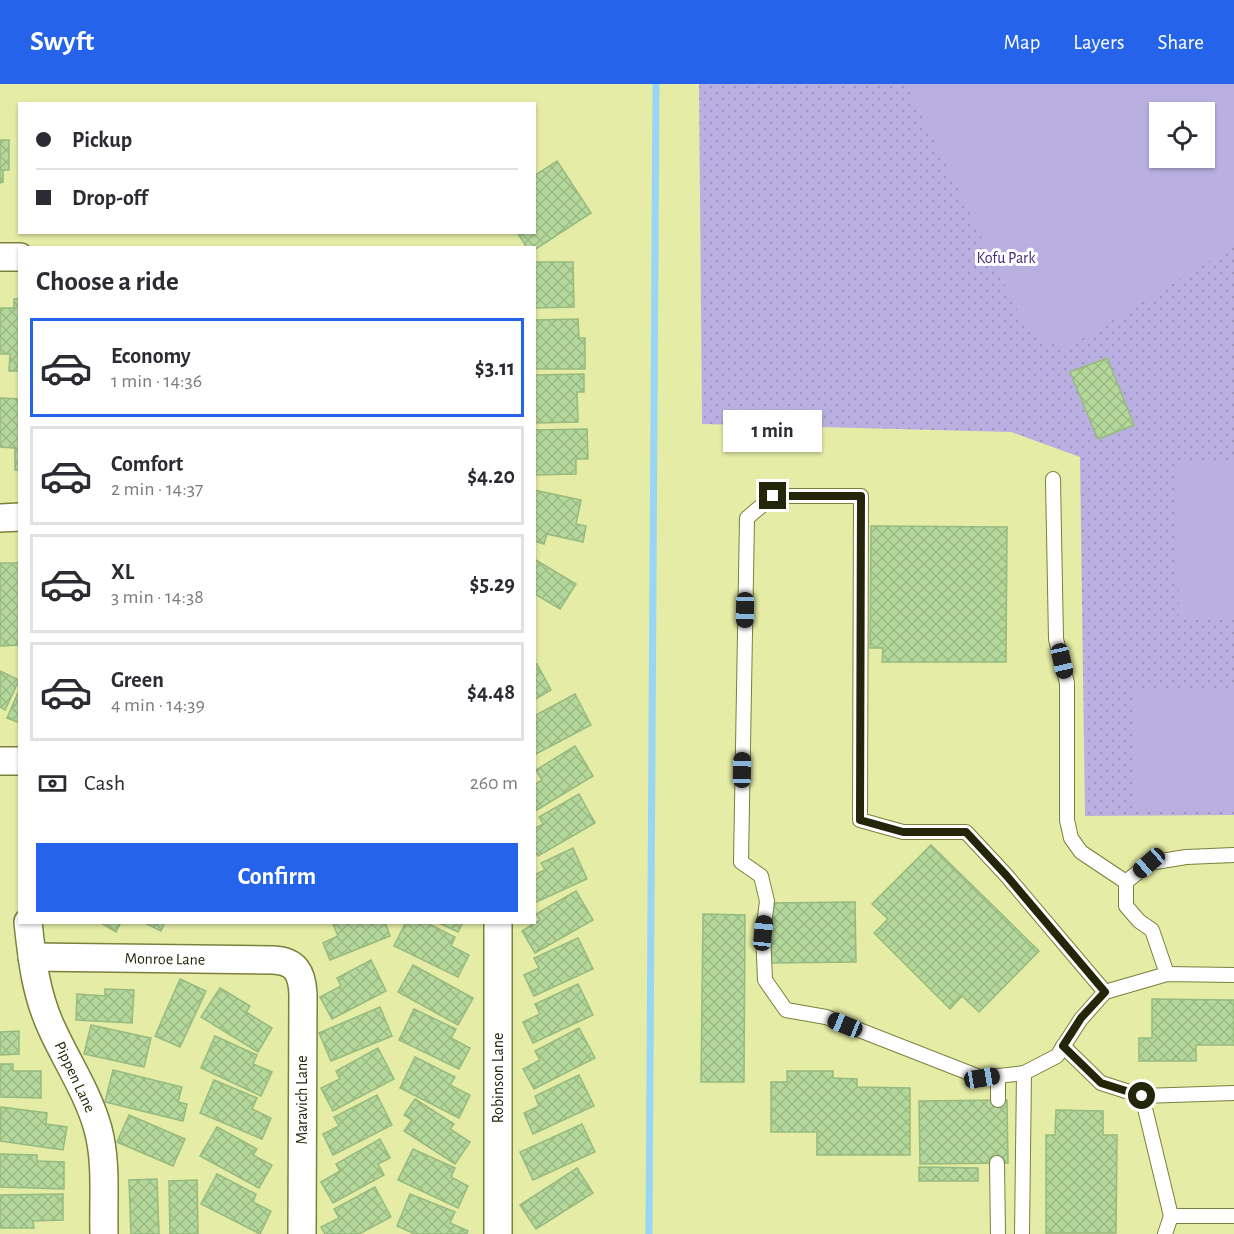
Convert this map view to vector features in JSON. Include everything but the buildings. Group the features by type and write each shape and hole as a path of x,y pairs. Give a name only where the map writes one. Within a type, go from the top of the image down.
{"street":[{"path":"0,257 18,257"},
{"path":"0,518 18,518"},
{"path":"0,761 18,761"},
{"name":"Pippen Lane","path":"28,924 35,979 43,1007 51,1028 87,1096 98,1129 103,1164 104,1234"},
{"name":"Robinson Lane","path":"498,924 498,1234"},
{"name":"Monroe Lane","path":"32,957 283,960 296,969"},
{"name":"Maravich Lane","path":"296,969 300,976 303,994 302,1234"}],"lane":[{"path":"1053,479 1056,639 1067,683 1067,820 1071,838 1081,852 1126,882"},
{"path":"1105,992 1006,875 966,832 903,832 860,820 861,496 773,496 747,518 741,862 761,876 767,901 763,933 765,980 786,1010 826,1017 982,1078 1024,1073 1057,1056 1081,1018 1105,992 1167,974 1234,975"},
{"path":"1126,882 1149,863 1186,857 1234,855"},
{"path":"1126,882 1126,906 1138,921 1152,930 1167,974"},
{"path":"1063,1046 1101,1083 1142,1096 1234,1093"},
{"path":"1022,1234 1024,1073"},
{"path":"998,1100 999,1076"},
{"path":"1142,1096 1171,1216 1165,1234"},
{"path":"997,1163 998,1234"},
{"path":"1171,1216 1234,1216"}],"green space":[{"name":"Kofu Park","path":"699,84 1234,84 1234,815 1085,816 1080,457 1011,432 702,424"},
{"path":"907,84 1234,84 1234,246 1064,350 1027,330"},
{"path":"1234,461 1234,620 1179,620 1177,463"},
{"path":"1133,689 1234,689 1234,812 1133,812"}],"waterway":[{"path":"649,1234 656,84"}],"route":[{"path":"773,496 861,496 860,820 903,832 966,832 1006,875 1105,992 1081,1018 1063,1046 1101,1083 1142,1096"}]}
